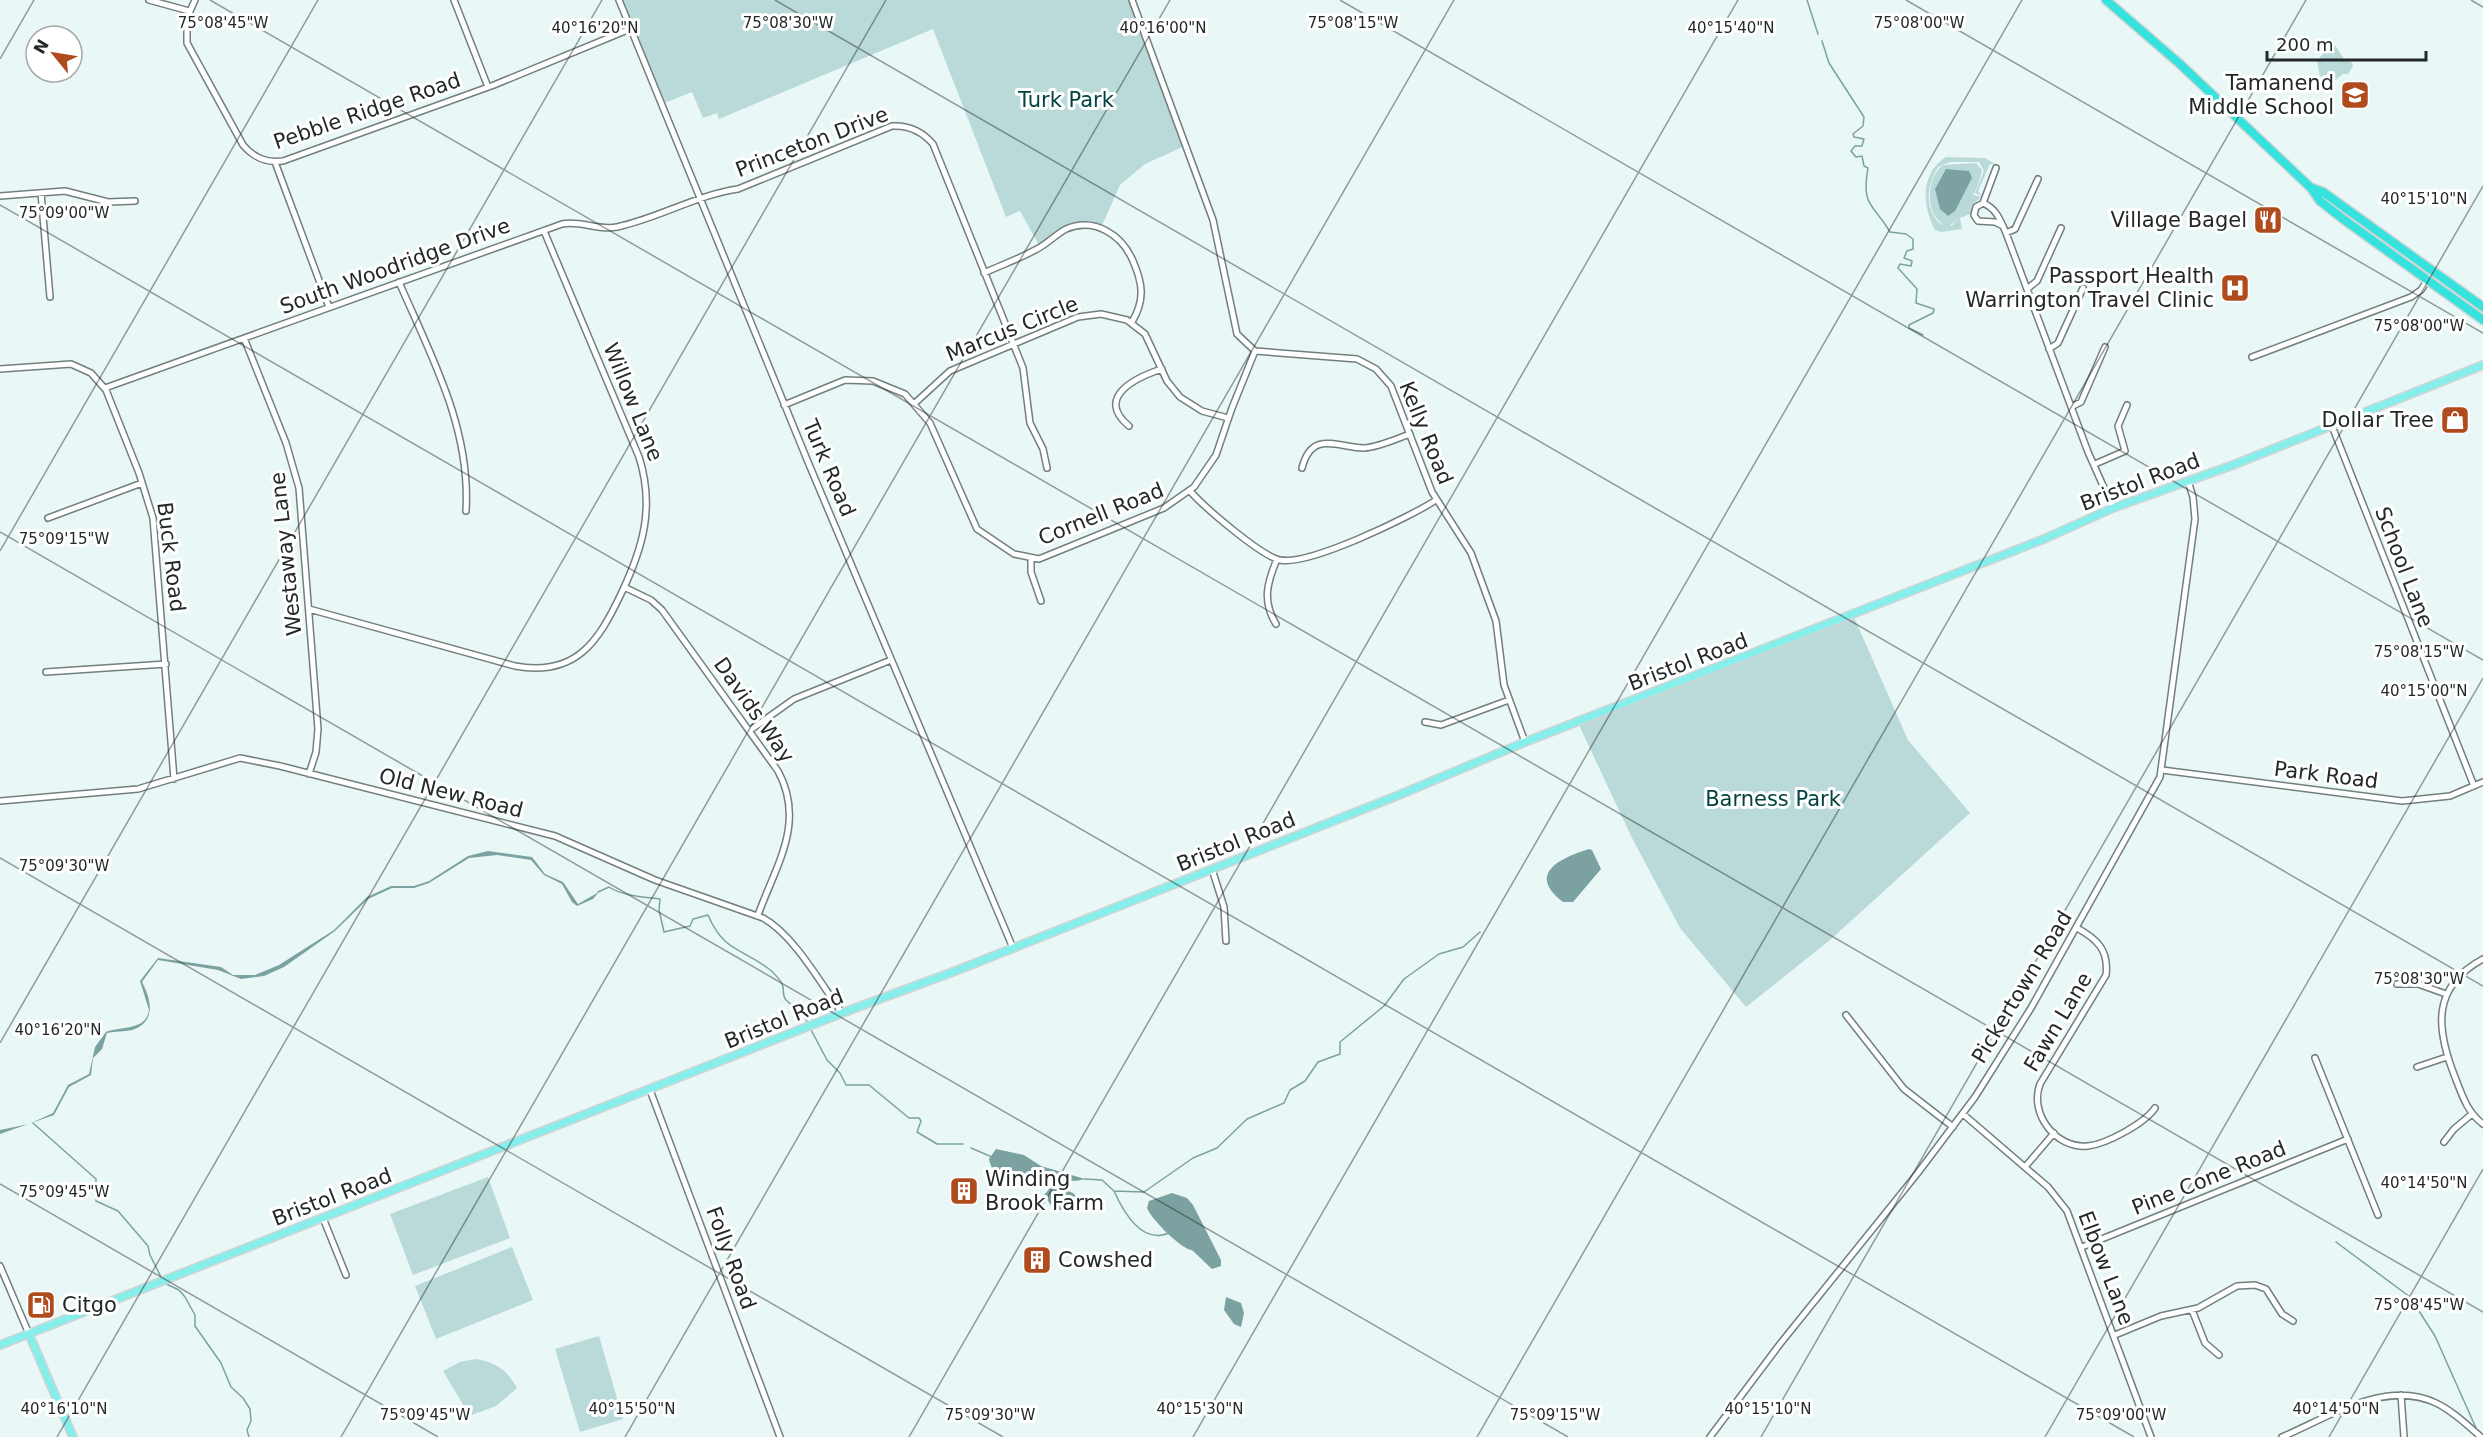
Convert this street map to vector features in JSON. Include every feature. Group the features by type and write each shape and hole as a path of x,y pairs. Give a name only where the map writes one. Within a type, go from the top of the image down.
{"highway":[{"path":"2106,0 2180,64 2311,188 2320,201 2483,320"},
{"path":"2311,188 2323,192 2483,307"}],"main road":[{"name":"Bristol Road","path":"0,1345 1212,869 1525,742 2044,539 2113,508 2332,426 2483,364"},
{"path":"29,1334 73,1437"}],"street":[{"path":"149,0 189,11"},
{"name":"Pebble Ridge Road","path":"195,0 189,11 186,33 191,53 243,145 258,158 275,162 488,87 630,29"},
{"name":"Pebble Ridge Road","path":"454,0 488,87"},
{"name":"Turk Road","path":"619,0 699,200 1012,948"},
{"path":"1132,0 1213,220 1235,328 1240,339 1255,351"},
{"name":"Princeton Drive","path":"699,200 718,192 744,187 892,126 902,126 919,131 933,144 1023,368 1030,423 1043,448 1047,468"},
{"path":"275,162 329,307"},
{"path":"1996,168 1983,203 1975,208 1975,218 2003,226"},
{"path":"2006,233 2015,229 2038,179"},
{"path":"0,196 65,191 108,202 135,201"},
{"path":"41,193 50,297"},
{"name":"South Woodridge Drive","path":"105,388 544,231 573,223 615,228 699,200"},
{"path":"1983,203 1995,211 2006,233 2088,452 2096,464 2113,508"},
{"path":"984,273 1037,250 1066,230 1076,226 1101,228 1121,240 1140,276 1141,301 1132,322 1145,334 1171,387 1180,397 1202,411 1228,417"},
{"path":"2027,289 2037,281 2061,228"},
{"name":"Willow Lane","path":"309,609 515,666 537,668 564,663 589,648 605,627 639,554 646,528 647,493 643,467 544,231"},
{"path":"2252,357 2411,297 2421,290 2434,272"},
{"path":"399,282 458,425 463,454 466,511"},
{"path":"2049,349 2058,343 2083,288"},
{"name":"Marcus Circle","path":"915,403 951,371 1088,314 1112,315 1132,322"},
{"name":"Westaway Lane","path":"244,338 295,472 302,508 318,729 316,752 309,774"},
{"path":"2071,407 2081,402 2105,346"},
{"name":"Cornell Road","path":"784,405 837,381 864,380 891,387 915,403 936,433 977,529 1014,554 1031,559 1047,556 1164,508 1190,491 1202,479 1216,455 1228,417 1255,351"},
{"name":"Kelly Road","path":"1255,351 1350,358 1371,365 1383,374 1391,386 1436,500 1471,552 1496,621 1502,678 1525,742"},
{"name":"Buck Road","path":"0,369 71,364 88,371 105,388 142,483 153,518 174,779"},
{"path":"1129,426 1116,409 1122,389 1140,376 1162,369"},
{"path":"2096,464 2125,452 2118,426 2127,405"},
{"name":"School Lane","path":"2332,426 2474,786"},
{"path":"1302,468 1312,448 1324,443 1365,448 1410,434"},
{"name":"Pickertown Road","path":"1710,1437 1780,1344 1963,1114 2015,1034 2162,770 2195,519 2193,497 2188,481"},
{"path":"48,518 142,483"},
{"path":"1190,491 1251,543 1277,559 1296,561 1409,517 1436,500"},
{"path":"1031,559 1031,572 1041,601"},
{"path":"1276,624 1269,612 1266,591 1277,559"},
{"name":"Davids Way","path":"624,587 651,600 662,610 778,771 791,807 787,839 758,915"},
{"path":"749,731 794,699 891,660"},
{"path":"46,672 166,664"},
{"path":"1425,722 1441,725 1509,700"},
{"name":"Old New Road","path":"0,801 126,791 174,779 240,758 556,836 655,880 758,915 783,933 842,1013"},
{"name":"Park Road","path":"2162,770 2402,801 2450,796 2483,782"},
{"path":"1212,869 1224,908 1226,941"},
{"name":"Fawn Lane","path":"2054,1133 2038,1111 2038,1091 2104,982 2107,967 2100,945 2091,936 2076,928"},
{"path":"2483,959 2460,974 2446,994 2440,1024 2447,1057 2472,1114 2483,1124"},
{"path":"2397,984 2418,984 2446,994"},
{"path":"1846,1015 1904,1089 1953,1127"},
{"path":"2417,1067 2447,1057"},
{"path":"2315,1058 2378,1215"},
{"name":"Folly Road","path":"650,1090 780,1437"},
{"path":"2025,1167 2054,1133 2072,1144 2095,1145 2139,1124 2155,1108"},
{"name":"Elbow Lane","path":"1963,1114 2025,1167 2062,1203 2082,1247 2151,1437"},
{"path":"2444,1142 2454,1129 2472,1114"},
{"name":"Pine Cone Road","path":"2082,1247 2348,1139"},
{"path":"323,1218 346,1275"},
{"path":"0,1266 29,1334"},
{"path":"2115,1335 2161,1316 2192,1310 2233,1288 2247,1284 2266,1289 2282,1314 2294,1321"},
{"path":"2192,1310 2205,1343 2219,1355"},
{"path":"2282,1437 2362,1402 2386,1395 2401,1395 2436,1403 2481,1437"},
{"path":"2401,1395 2404,1437"}],"green space":[{"name":"Turk Park","path":"621,0 1132,0 1187,145 1145,164 1120,185 1101,228 1084,227 1069,230 1040,247 1020,211 1006,217 933,29 719,119 717,113 703,118 692,92 662,104"},
{"path":"2335,45 2344,59 2350,59 2353,66 2348,74 2343,74 2332,83 2320,76 2317,62 2326,49"},
{"path":"1946,157 1985,158 1995,164 1990,164 1978,191 1982,196 1975,193 1984,171 1979,162 1950,162 1938,167 1930,188 1929,202 1939,223 1952,226 1974,195 1981,197 1972,205 1970,214 1960,218 1962,229 1941,232 1935,230 1931,221 1926,190 1931,172"},
{"path":"1976,163 1982,170 1970,201 1949,226 1941,222 1931,208 1930,198 1930,189 1937,171 1943,165"},
{"name":"Barness Park","path":"1853,615 1908,740 1970,813 1830,940 1746,1007 1680,928 1632,838 1578,723"},
{"path":"488,1177 510,1238 413,1275 390,1214"},
{"path":"512,1247 533,1300 436,1339 415,1286"},
{"path":"599,1336 623,1419 580,1432 555,1349"},
{"path":"475,1359 489,1362 500,1368 517,1388 496,1406 472,1415 467,1411 443,1371 460,1362"}],"shaded area":[{"path":"1946,169 1969,171 1972,178 1955,211 1948,216 1940,209 1935,189"},
{"path":"1589,849 1592,850 1601,869 1573,902 1563,902 1552,892 1547,883 1547,875 1558,862"},
{"path":"488,851 532,857 545,874 563,882 578,904 599,892 593,899 577,906 572,902 562,884 544,875 531,860 497,855 469,858 429,883 414,888 392,888 368,899 335,931 284,967 264,976 241,979 218,970 158,960 142,982 150,1009 149,1016 145,1022 132,1030 107,1033 102,1049 93,1058 91,1075 69,1087 54,1115 31,1123 53,1113 68,1085 89,1074 95,1047 106,1032 138,1025 147,1017 149,1010 140,981 158,958 221,967 233,975 255,975 279,965 334,930 367,897 391,886 414,886 429,881 468,856"},
{"path":"28,1124 0,1134 0,1130"},
{"path":"996,1149 1024,1155 1041,1166 1085,1179 1072,1181 1006,1178 992,1168 989,1159"},
{"path":"1058,1187 1073,1193 1082,1201 1078,1210 1054,1210 1044,1195 1050,1188"},
{"path":"1172,1193 1187,1198 1193,1205 1221,1260 1221,1266 1212,1269 1192,1250 1174,1240 1150,1213 1147,1208 1149,1201"},
{"path":"1226,1297 1241,1303 1244,1313 1241,1327 1234,1324 1224,1310"}],"waterway":[{"path":"1807,0 1818,34"},
{"path":"1822,41 1829,63 1864,117 1863,126 1853,134 1854,137 1864,139 1862,146 1855,146 1851,151 1856,157 1862,156 1864,166 1868,168 1867,198 1890,232 1906,234 1913,239 1913,249 1907,251 1904,258 1912,261 1911,266 1900,264 1898,268 1917,289 1916,303 1934,309 1933,313 1909,325 1909,328 1923,335"},
{"path":"598,892 609,887 627,894 660,899 659,910 664,932 690,926 693,919 708,915 720,936 727,943 775,974 782,985 785,998 808,1023"},
{"path":"1084,1179 1102,1180 1114,1191 1144,1192 1193,1158 1217,1148 1247,1119 1284,1103 1290,1090 1305,1081 1318,1062 1340,1054 1340,1042 1384,1006 1404,979 1439,954 1463,947 1480,932"},
{"path":"810,1028 827,1060 840,1073 846,1085 869,1085 909,1118 919,1118 921,1121 917,1132 937,1144 963,1144"},
{"path":"33,1123 96,1179 96,1201 118,1211 148,1246 162,1279"},
{"path":"971,1148 992,1157"},
{"path":"1114,1191 1122,1208 1134,1224 1150,1234 1169,1233"},
{"path":"2336,1242 2410,1297 2435,1336 2476,1428"},
{"path":"164,1283 179,1290 185,1297 195,1315 195,1326 221,1363 231,1387 243,1398 250,1409 251,1421 247,1430 249,1437"}],"place":[{"name":"Tamanend Middle School","path":"2355,95"},
{"name":"Village Bagel","path":"2268,220"},
{"name":"Passport Health Warrington Travel Clinic","path":"2235,288"},
{"name":"Dollar Tree","path":"2455,420"},
{"name":"Winding Brook Farm","path":"964,1191"},
{"name":"Cowshed","path":"1037,1260"},
{"name":"Citgo","path":"41,1305"}]}
